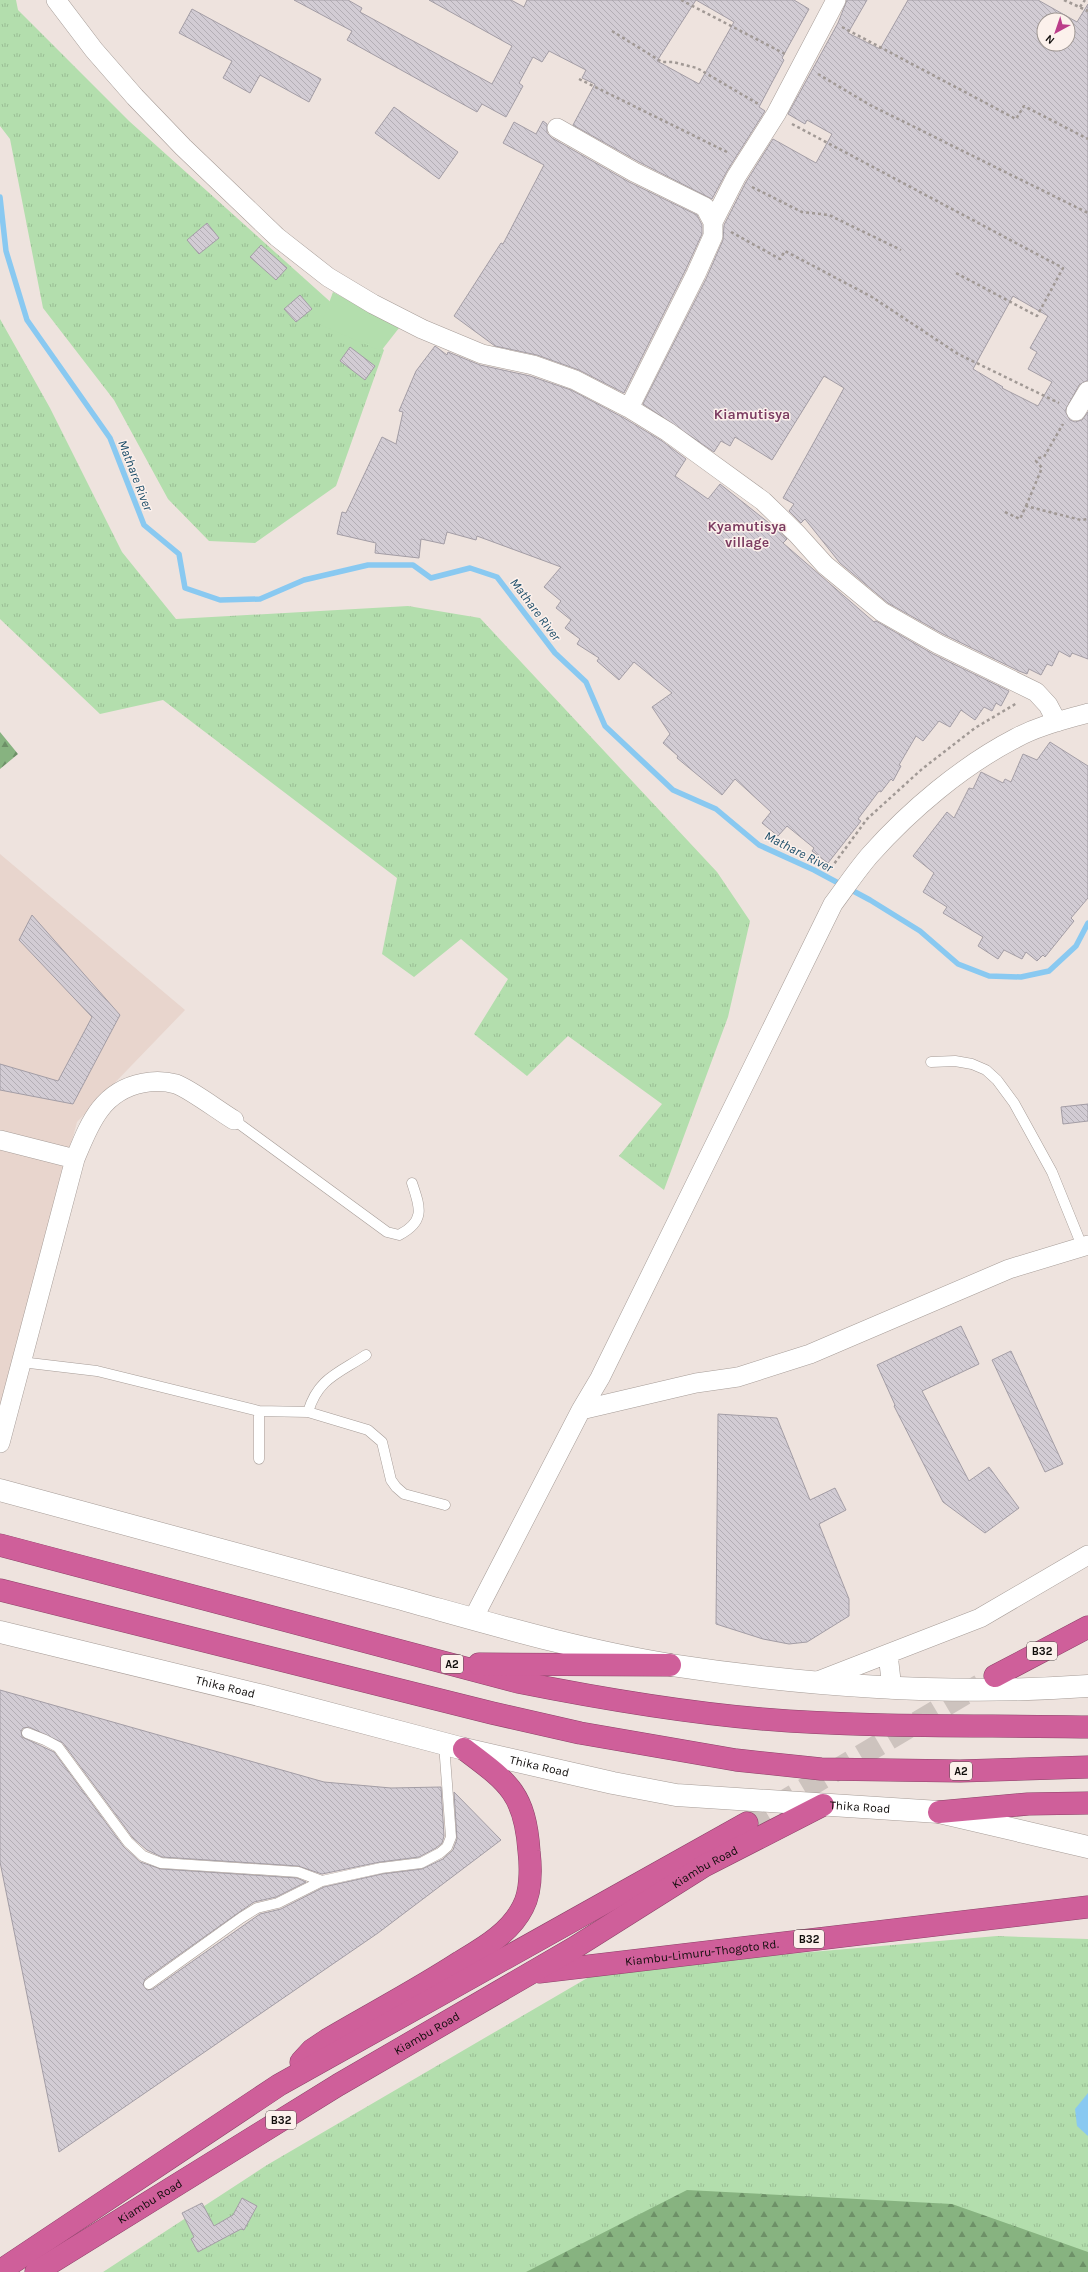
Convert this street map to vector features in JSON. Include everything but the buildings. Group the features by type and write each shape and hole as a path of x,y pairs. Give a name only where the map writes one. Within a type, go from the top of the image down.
{"highway":[{"name":"A2","path":"0,1544 518,1682 573,1693 668,1708 762,1719 914,1726 1088,1727"},
{"name":"A2","path":"0,1590 492,1713 580,1733 721,1758 821,1769 960,1771 1088,1767"},
{"name":"B32","path":"995,1676 1088,1627"},
{"path":"449,1664 670,1665"},
{"name":"Kiambu Road","path":"279,2085 312,2050 327,2040 427,1984 490,1943 514,1921 524,1906 529,1879 530,1857 527,1824 522,1808 507,1783 454,1746"},
{"path":"939,1812 1028,1804 1088,1803"},
{"name":"Kiambu Road","path":"36,2272 338,2085 530,1973 704,1866 823,1805"},
{"name":"Kiambu Road","path":"0,2271 279,2085 747,1823"},
{"name":"Kiambu-Limuru-Thogoto Rd.","path":"530,1973 1088,1907"}],"main road":[{"path":"0,1490 473,1619 603,1652 670,1665 892,1690 1017,1691 1088,1686"},
{"name":"Thika Road","path":"0,1632 262,1696 454,1746 676,1795 939,1812 1088,1847"}],"street":[{"path":"56,0 94,50 135,97 183,147 277,237 328,277 373,304 422,329 482,354 533,365 575,380 629,408 668,432 762,501 797,534 825,565 882,612 938,644 1036,692 1048,705 1057,722"},
{"path":"629,408 699,268 713,236 713,222 776,114 836,0"},
{"path":"557,128 634,172 705,208 713,222"},
{"path":"1076,411 1088,391"},
{"path":"473,1619 581,1410 600,1378 833,904 870,856 921,804 961,773 1017,737 1057,722 1088,713"},
{"path":"0,1443 75,1159 88,1127 98,1112 112,1095 134,1085 155,1081 176,1084 234,1120"},
{"path":"0,1140 75,1159"},
{"path":"581,1410 696,1383 738,1376 810,1354 1010,1269 1085,1245"},
{"path":"814,1682 980,1618 1088,1555"},
{"path":"888,1654 892,1690"}],"lane":[{"path":"931,1062 955,1061 972,1064 986,1070 997,1080 1014,1103 1052,1172 1085,1245"},
{"path":"234,1120 387,1232 399,1235 410,1230 418,1218 420,1208 412,1183"},
{"path":"308,1412 313,1395 322,1383 366,1355"},
{"path":"21,1362 97,1371 259,1411 308,1412 368,1430 382,1442 391,1480 396,1487 404,1494 446,1504"},
{"path":"259,1411 260,1459"},
{"path":"27,1733 45,1740 58,1748 128,1842 143,1856 161,1863 298,1872 322,1881"},
{"path":"149,1984 257,1908 278,1904 322,1881 380,1868 421,1863 440,1853 447,1847 451,1838 454,1746"}],"path":[{"path":"680,0 802,63 870,105 1088,214"},
{"path":"1064,0 1088,12"},
{"path":"1080,7 1085,0"},
{"path":"826,18 1016,119 1024,106 1088,139"},
{"path":"612,31 662,62 674,62 697,68 914,191 969,217 1062,268 1037,316 956,273"},
{"path":"579,79 742,170 758,191 802,212 829,215 901,250"},
{"path":"713,222 780,260 785,251 872,297 958,354 1076,411 1065,420 1044,456 1036,461 1042,468 1020,519 1005,512"},
{"path":"1026,506 1081,520 1088,519"},
{"path":"831,868 867,819 922,769 975,728 1036,692"}],"shaded area":[{"path":"0,854 185,1010 77,1122 0,1411"}],"green space":[{"path":"0,0 16,0 18,10 129,121 384,350 336,486 255,543 209,541 168,499 114,400 43,308 10,139 0,126"},
{"path":"333,292 399,328 381,351 321,325"},
{"path":"0,319 50,408 122,552 176,619 408,606 480,618 717,872 750,921 728,1017 664,1190 619,1156 662,1104 568,1036 527,1076 474,1034 508,979 461,939 414,977 382,954 397,878 163,700 100,714 0,619"},
{"path":"0,732 18,754 0,769"},
{"path":"997,1936 1088,1939 1088,2272 103,2272 267,2165 601,1970"},
{"path":"687,2190 952,2204 1088,2252 1088,2272 526,2272"}],"water":[{"path":"1088,2093 1088,2136 1077,2126 1075,2109"}],"waterway":[{"name":"Mathare River","path":"0,197 6,251 27,320 110,438 144,525 179,554 185,588 220,600 260,599 304,580 368,565 413,565 431,578 470,568 497,577 555,653 586,682 605,726 673,790 716,809 759,845 814,870 870,900 920,931 958,964 989,976 1021,977 1049,971 1076,946 1088,923"}],"tunnel":[{"path":"747,1823 980,1685"}],"district":[{"name":"Kiamutisya","path":"752,414"},
{"name":"Kyamutisya village","path":"747,534"}]}
